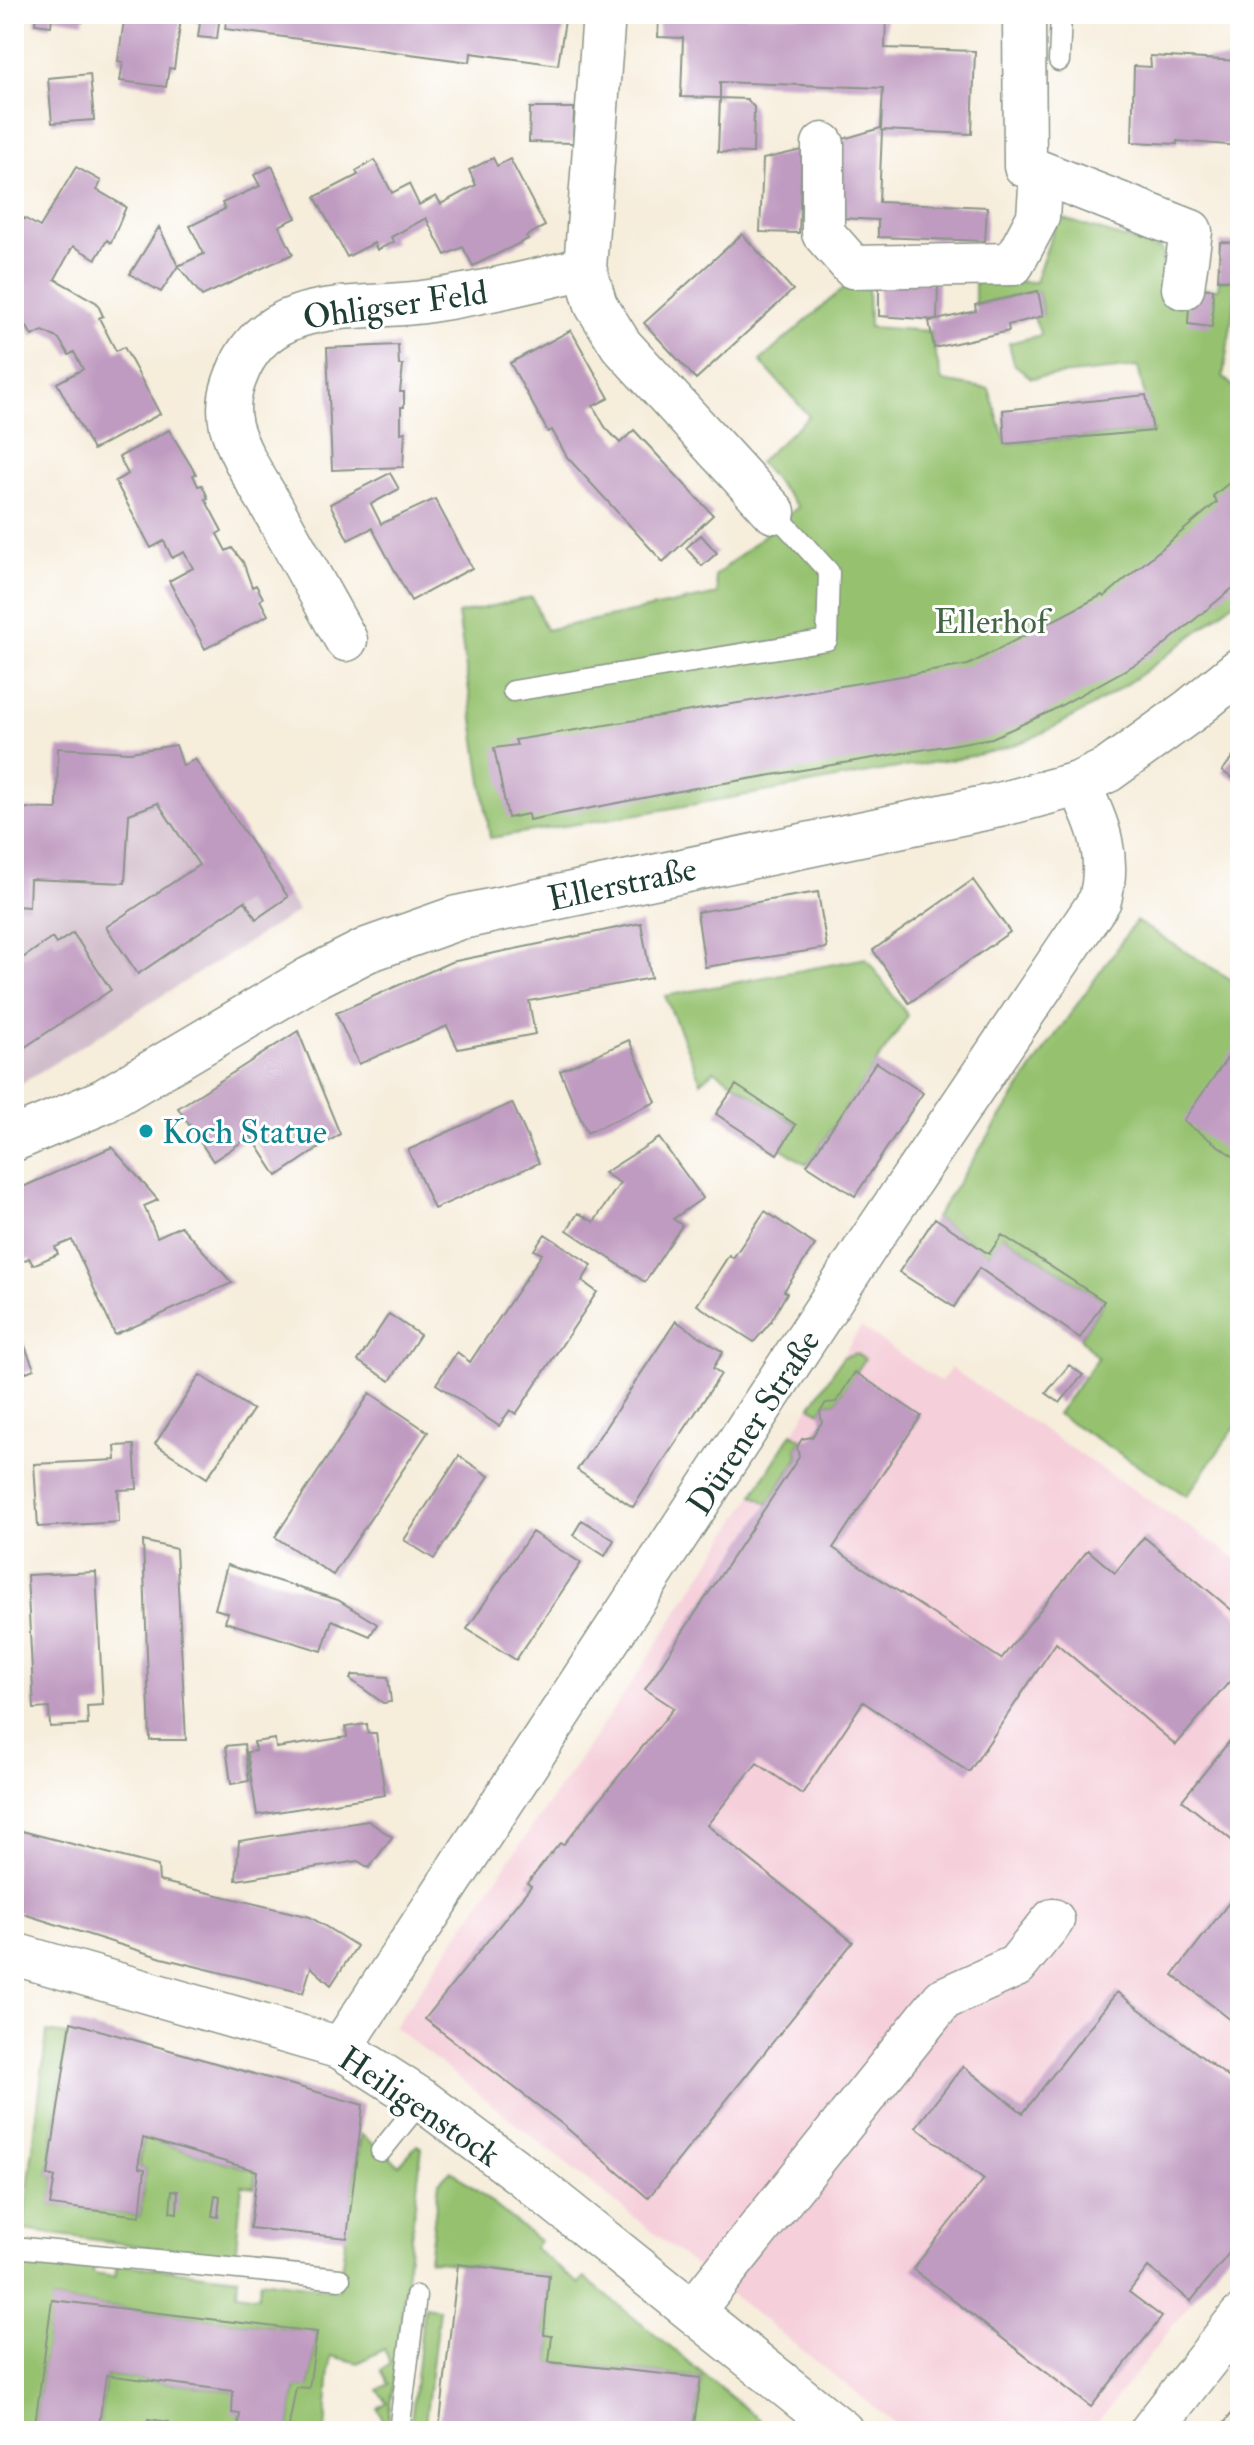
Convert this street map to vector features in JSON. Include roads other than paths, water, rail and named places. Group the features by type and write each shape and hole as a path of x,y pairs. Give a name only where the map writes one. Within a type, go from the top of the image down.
{"main road":[{"name":"Ellerstraße","path":"14,1139 104,1101 310,979 367,950 457,918 999,805 1078,784 1134,753 1240,670"}],"street":[{"path":"604,14 585,268 596,305 621,345 774,512"},
{"path":"1024,14 1025,166 1191,231 1183,288"},
{"path":"823,144 823,233 853,267 1013,264 1038,217 1041,173"},
{"name":"Ohligser Feld","path":"346,640 238,446 228,408 230,391 243,360 267,333 295,316 324,309 464,296 585,268"},
{"name":"Dürener Straße","path":"341,2048 877,1231 1100,900 1106,859 1103,841 1078,784"},
{"path":"693,2311 943,1999 1016,1966 1053,1920"},
{"name":"Heiligenstock","path":"14,1954 341,2048 422,2100 842,2431"},
{"path":"1151,2431 1240,2317"}],"lane":[{"path":"1059,61 1061,14"},
{"path":"513,691 827,640 829,572 774,512"},
{"path":"381,2151 422,2100"},
{"path":"14,2247 340,2279"},
{"path":"399,2431 416,2296"}],"place":[{"name":"Koch Statue","path":"146,1131"}],"park label":[{"name":"Ellerhof","path":"991,621"}]}
